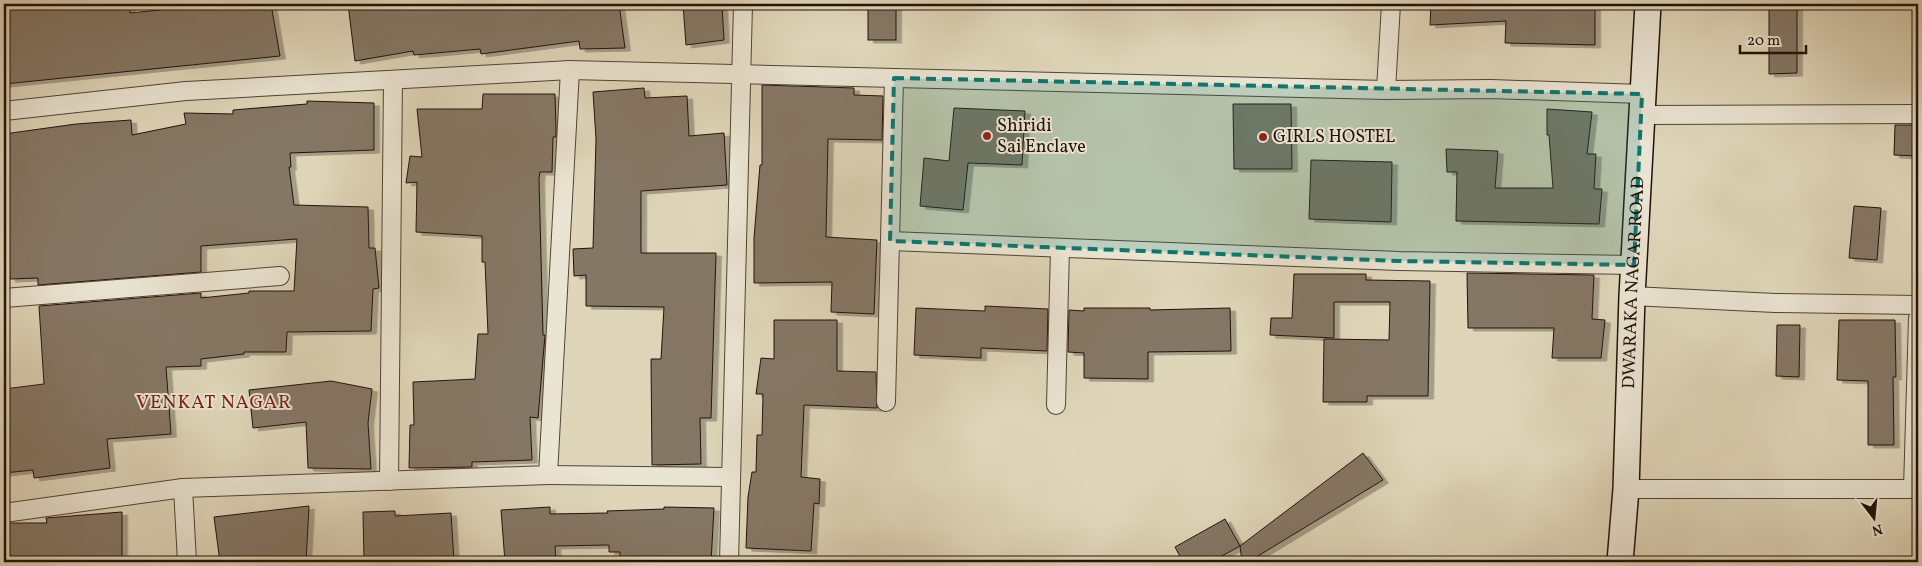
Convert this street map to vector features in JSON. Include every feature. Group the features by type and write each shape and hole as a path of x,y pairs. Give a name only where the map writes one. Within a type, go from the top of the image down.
{"main road":[{"name":"DWARAKA NAGAR ROAD","path":"1620,562 1626,489 1632,296 1648,4"}],"street":[{"path":"729,562 743,4"},
{"path":"1386,90 1392,4"},
{"path":"548,475 570,70"},
{"path":"4,110 186,91 570,70 1386,90 1491,89 1642,104 1918,114"},
{"path":"886,402 894,78"},
{"path":"389,481 393,80"},
{"path":"890,241 1399,261 1634,265"},
{"path":"1056,405 1060,248"},
{"path":"4,298 280,276"},
{"path":"1632,296 1775,303 1918,305"},
{"path":"1626,489 1916,489 1918,318"},
{"path":"4,512 184,488 548,475 730,477"},
{"path":"184,488 187,562"}],"highlighted area":[{"path":"894,78 1642,94 1634,265 1399,261 890,241"}],"building":[{"path":"4,4 130,4 130,13 218,4 271,4 280,56 4,84"},
{"path":"348,4 619,4 625,48 580,49 579,41 481,54 480,49 414,55 413,51 355,61"},
{"path":"683,4 722,4 724,40 686,45"},
{"path":"868,4 896,4 896,40 868,40"},
{"path":"1431,4 1595,4 1595,45 1505,43 1506,21 1430,25"},
{"path":"1769,4 1797,4 1797,73 1769,74"},
{"path":"762,85 854,88 854,95 883,96 882,140 828,139 826,237 877,240 874,314 831,312 832,282 754,283 754,238 760,165 762,165"},
{"path":"644,88 645,98 687,96 689,136 724,133 727,185 641,191 641,253 716,253 711,418 700,418 701,464 652,465 651,359 661,359 664,307 586,306 586,275 574,276 573,249 593,248 596,139 593,92"},
{"path":"483,94 555,94 556,137 553,137 552,172 540,172 539,179 543,335 545,335 538,418 530,417 532,460 472,462 472,467 409,468 410,425 414,425 413,382 475,379 478,334 488,334 485,262 482,262 482,236 416,232 417,182 406,183 410,156 422,157 417,109 482,109"},
{"path":"307,101 374,103 374,150 290,153 291,167 289,167 294,205 368,207 369,248 375,248 379,288 373,289 371,331 287,332 286,352 244,352 244,354 201,359 201,366 166,367 171,434 107,439 110,468 34,478 33,470 4,473 4,389 44,384 39,306 201,293 201,298 249,293 249,291 294,291 297,239 201,246 201,272 38,285 38,278 10,279 4,190 4,134 76,124 131,120 132,135 186,124 184,113 233,114 233,110 307,104"},
{"name":"GIRLS HOSTEL","path":"1233,104 1291,104 1292,169 1234,169"},
{"name":"Shiridi Sai Enclave","path":"954,108 1025,111 1022,165 968,163 963,210 920,206 924,158 949,161"},
{"path":"1547,109 1592,112 1587,154 1596,154 1594,189 1602,189 1599,224 1456,221 1457,172 1447,172 1446,149 1498,151 1495,188 1553,188 1549,135 1547,135"},
{"path":"1895,125 1918,125 1918,156 1894,155"},
{"path":"1311,160 1392,162 1391,222 1309,219"},
{"path":"1854,206 1881,208 1877,260 1849,258"},
{"path":"1467,273 1594,275 1592,319 1605,320 1601,358 1552,358 1554,328 1468,328"},
{"path":"1294,274 1366,274 1366,280 1430,281 1428,396 1367,396 1367,402 1323,402 1324,339 1389,340 1390,302 1334,302 1334,338 1270,335 1271,318 1292,318"},
{"path":"985,306 1048,309 1047,351 981,348 981,358 914,355 916,308 985,311"},
{"path":"1084,308 1150,308 1150,310 1230,308 1231,351 1148,352 1148,379 1084,378 1084,353 1068,352 1069,310 1084,311"},
{"path":"774,320 837,320 837,371 876,372 877,408 804,405 801,477 820,479 819,504 814,503 811,551 746,548 748,497 752,472 756,472 757,435 762,435 763,394 756,394 761,358 774,359"},
{"path":"1839,320 1895,320 1896,377 1893,377 1894,445 1868,445 1868,381 1837,380"},
{"path":"1777,325 1800,325 1799,377 1776,376"},
{"path":"331,381 372,389 368,423 371,469 308,468 306,422 253,428 249,390"},
{"path":"1363,453 1383,480 1248,562 1242,562 1240,546"},
{"path":"309,506 306,562 220,562 214,517"},
{"path":"550,507 550,514 608,513 607,511 664,509 664,507 714,508 711,562 620,562 620,552 609,552 609,545 555,546 556,562 505,562 501,510"},
{"path":"395,511 395,516 451,513 454,562 364,562 363,512"},
{"path":"122,512 122,562 4,562 4,523 47,523 46,518"},
{"path":"1225,519 1240,546 1211,562 1183,562 1175,547"}],"place":[{"name":"Shiridi Sai Enclave","path":"987,136"},
{"name":"GIRLS HOSTEL","path":"1263,137"}],"district":[{"name":"VENKAT NAGAR","path":"214,403"}]}
